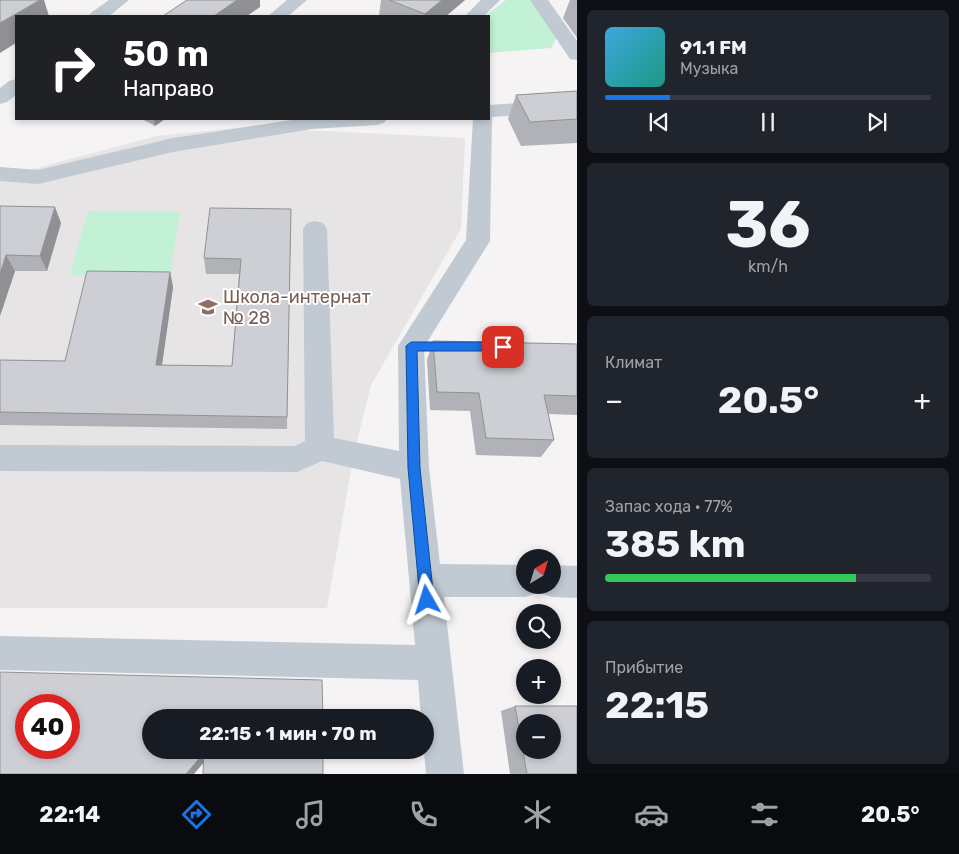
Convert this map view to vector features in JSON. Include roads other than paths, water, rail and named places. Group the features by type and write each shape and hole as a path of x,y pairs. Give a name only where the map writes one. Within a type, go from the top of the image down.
{"street":[{"path":"99,15 120,0"},
{"path":"277,15 298,0"},
{"path":"475,15 491,0"},
{"path":"539,0 576,55"},
{"path":"0,98 15,86"},
{"path":"490,111 576,105"},
{"path":"0,174 38,177 173,145 312,123 361,120"},
{"path":"445,774 414,468 411,346 478,241 483,120"},
{"path":"315,229 320,448"},
{"path":"411,346 440,346"},
{"path":"0,458 297,459 320,448 414,468"},
{"path":"425,580 516,581"},
{"path":"561,581 576,582"},
{"path":"0,653 434,663"}],"place":[{"name":"Школа-интернат № 28","path":"208,307"}]}
